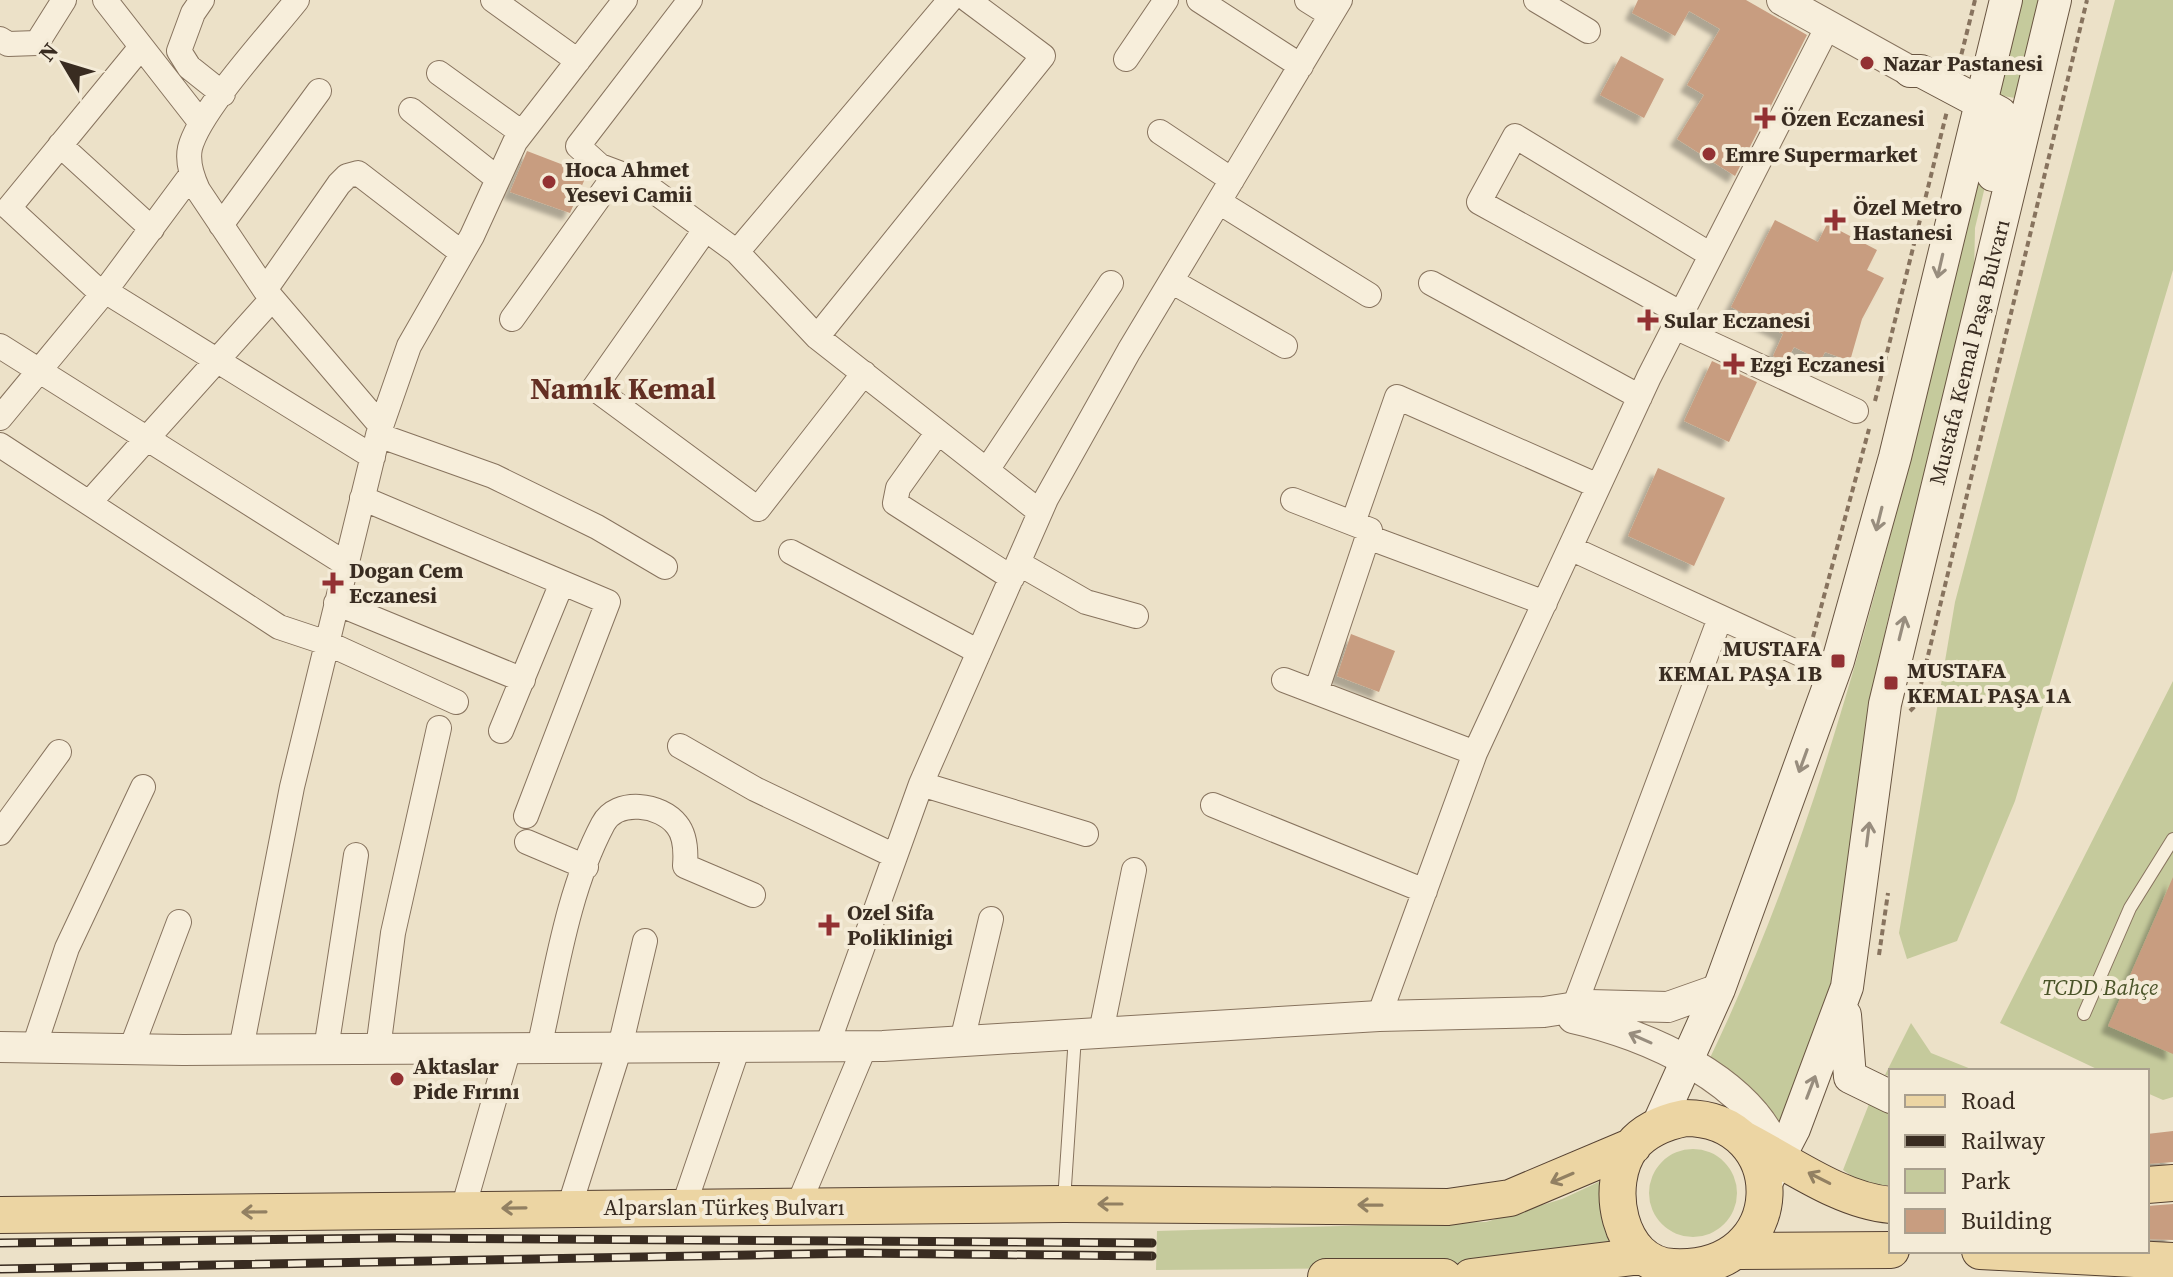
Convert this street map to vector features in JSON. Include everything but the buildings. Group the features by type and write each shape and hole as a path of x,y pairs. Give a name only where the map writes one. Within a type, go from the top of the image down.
{"main road":[{"path":"1641,1266 1620,1217 1616,1192 1620,1167 1645,1136 1688,1062 1719,989 1824,672 1867,565 1969,147 1964,100 1991,58 2006,0"},
{"name":"Mustafa Kemal Paşa Bulvarı","path":"1844,997 1895,710 1988,275 2055,0"},
{"path":"1964,100 2012,113 2024,94 2034,47 2046,39"},
{"path":"1910,71 1921,71 1964,100 2000,143 1979,237 1988,275"},
{"path":"1844,997 1850,1077 1889,1096"},
{"path":"1736,1264 1756,1229 1772,1171 1794,1129 1844,997"},
{"path":"1645,1136 1670,1121 1699,1118 1723,1125 1743,1139 1772,1171 1844,1191 1877,1204 1889,1205"},
{"name":"Alparslan Türkeş Bulvarı","path":"0,1215 1064,1204 1448,1207 1510,1198 1645,1136"},
{"path":"2149,1185 2173,1183"},
{"path":"1471,1277 1641,1266 1672,1267 1720,1261 1736,1264 1889,1250"},
{"path":"2019,1253 2173,1261"},
{"path":"1338,1277 1423,1276"}],"street":[{"path":"0,39 8,44 37,43 64,0"},
{"path":"105,0 201,123"},
{"path":"202,0 193,13 179,51 189,67 223,94"},
{"path":"297,0 201,123 189,149 191,175 269,294 377,439"},
{"path":"493,0 578,61"},
{"path":"241,1049 292,787 377,439 409,346 462,253 522,133 625,0"},
{"path":"690,0 578,146 615,175 640,181 737,252 817,337 1040,512"},
{"path":"737,252 950,0"},
{"path":"817,337 1043,56 1000,9 968,0"},
{"path":"1126,59 1166,0"},
{"path":"1199,0 1301,66"},
{"path":"827,1046 921,784 1040,512 1171,281 1336,7 1307,0"},
{"path":"1536,0 1588,31"},
{"path":"1782,0 1910,71"},
{"path":"1379,1016 1475,753 1640,397 1829,24"},
{"path":"141,47 9,208 104,292 216,360 377,439 493,476 597,527 665,567"},
{"path":"439,73 522,133"},
{"path":"221,225 319,91"},
{"path":"411,110 498,179"},
{"path":"1160,132 1232,180"},
{"path":"1711,255 1515,136 1479,202 1678,320 1866,416"},
{"path":"60,145 152,229"},
{"path":"89,503 149,438 269,294 347,176 358,173 462,253"},
{"path":"0,418 104,292 191,175"},
{"path":"512,319 615,175"},
{"path":"1219,202 1369,295"},
{"path":"705,230 594,388 758,509 864,373"},
{"path":"1171,281 1285,346"},
{"path":"987,470 1111,283"},
{"path":"1431,283 1640,397"},
{"path":"0,346 346,564"},
{"path":"1316,692 1397,397 1598,486"},
{"path":"938,432 898,488 895,503 1015,570 1086,602 1136,616"},
{"path":"0,445 279,627 327,643 456,702"},
{"path":"362,498 561,585 608,602 526,816"},
{"path":"1293,500 1545,603"},
{"path":"1570,548 1720,618 1824,672"},
{"path":"791,552 979,652"},
{"path":"501,731 561,585"},
{"path":"336,603 523,680"},
{"path":"1563,1012 1720,618"},
{"path":"1284,680 1475,753"},
{"path":"378,1049 393,933 439,728"},
{"path":"680,746 755,789 895,856"},
{"path":"0,833 59,752"},
{"path":"921,784 1086,834"},
{"path":"34,1047 67,948 143,787"},
{"path":"1213,805 1425,891"},
{"path":"539,1048 573,901 605,820 634,806 667,817 678,825 687,852 685,866 753,895"},
{"path":"527,842 586,867"},
{"path":"326,1049 356,855"},
{"path":"1088,1033 1134,870"},
{"path":"962,1041 991,919"},
{"path":"131,1049 179,922"},
{"path":"569,1208 620,1047 645,941"},
{"path":"0,1047 378,1049 865,1046 1379,1016 1668,1007 1719,989"},
{"path":"1563,1012 1617,1028 1706,1071 1764,1124 1772,1171"},
{"path":"797,1208 865,1046"},
{"path":"683,1208 738,1047"},
{"path":"463,1209 509,1048"}],"lane":[{"path":"2084,1014 2130,908 2171,847"},
{"path":"1064,1204 1088,1033"}],"path":[{"path":"1824,672 1866,416 1964,100 1975,0"},
{"path":"1895,710 1916,705 2087,0"}],"green space":[{"path":"2020,0 2040,0 2015,98 1997,95"},
{"path":"2115,0 2173,0 2173,270 2015,801 1957,941 1907,959 1899,933 1955,602"},
{"path":"1986,139 1996,141 1975,228 1974,274 1887,623 1864,742 1830,991 1779,1125 1709,1060 1758,950 1838,723 1902,490"},
{"name":"TCDD Bahçe","path":"2173,681 2173,1097 2163,1100 2149,1094 2149,1069 2097,1069 2000,1023"},
{"path":"1911,1023 1931,1053 1971,1069 1889,1069 1889,1076 1885,1075"},
{"path":"1871,1099 1889,1106 1889,1185 1865,1185 1843,1170"},
{"path":"1693,1149 1718,1156 1730,1168 1737,1193 1730,1218 1718,1230 1693,1237 1668,1230 1656,1218 1649,1193 1656,1168 1668,1156"},
{"path":"1605,1179 1615,1254 1366,1268 1156,1270 1157,1231 1486,1222 1562,1199"}],"railway":[{"path":"0,1243 393,1238 1152,1243"},
{"path":"0,1269 859,1253 1152,1256"}],"place":[{"name":"Nazar Pastanesi","path":"1867,63"},
{"name":"Özen Eczanesi","path":"1765,118"},
{"name":"Emre Supermarket","path":"1709,154"},
{"name":"Hoca Ahmet Yesevi Camii","path":"549,182"},
{"name":"Özel Metro Hastanesi","path":"1835,220"},
{"name":"Sular Eczanesi","path":"1648,320"},
{"name":"Ezgi Eczanesi","path":"1734,364"},
{"name":"Dogan Cem Eczanesi","path":"333,583"},
{"name":"MUSTAFA KEMAL PAŞA 1B","path":"1838,661"},
{"name":"MUSTAFA KEMAL PAŞA 1A","path":"1891,683"},
{"name":"Ozel Sifa Poliklinigi","path":"829,925"},
{"name":"Aktaslar Pide Fırını","path":"397,1079"}],"district":[{"name":"Namık Kemal","path":"623,389"}]}
